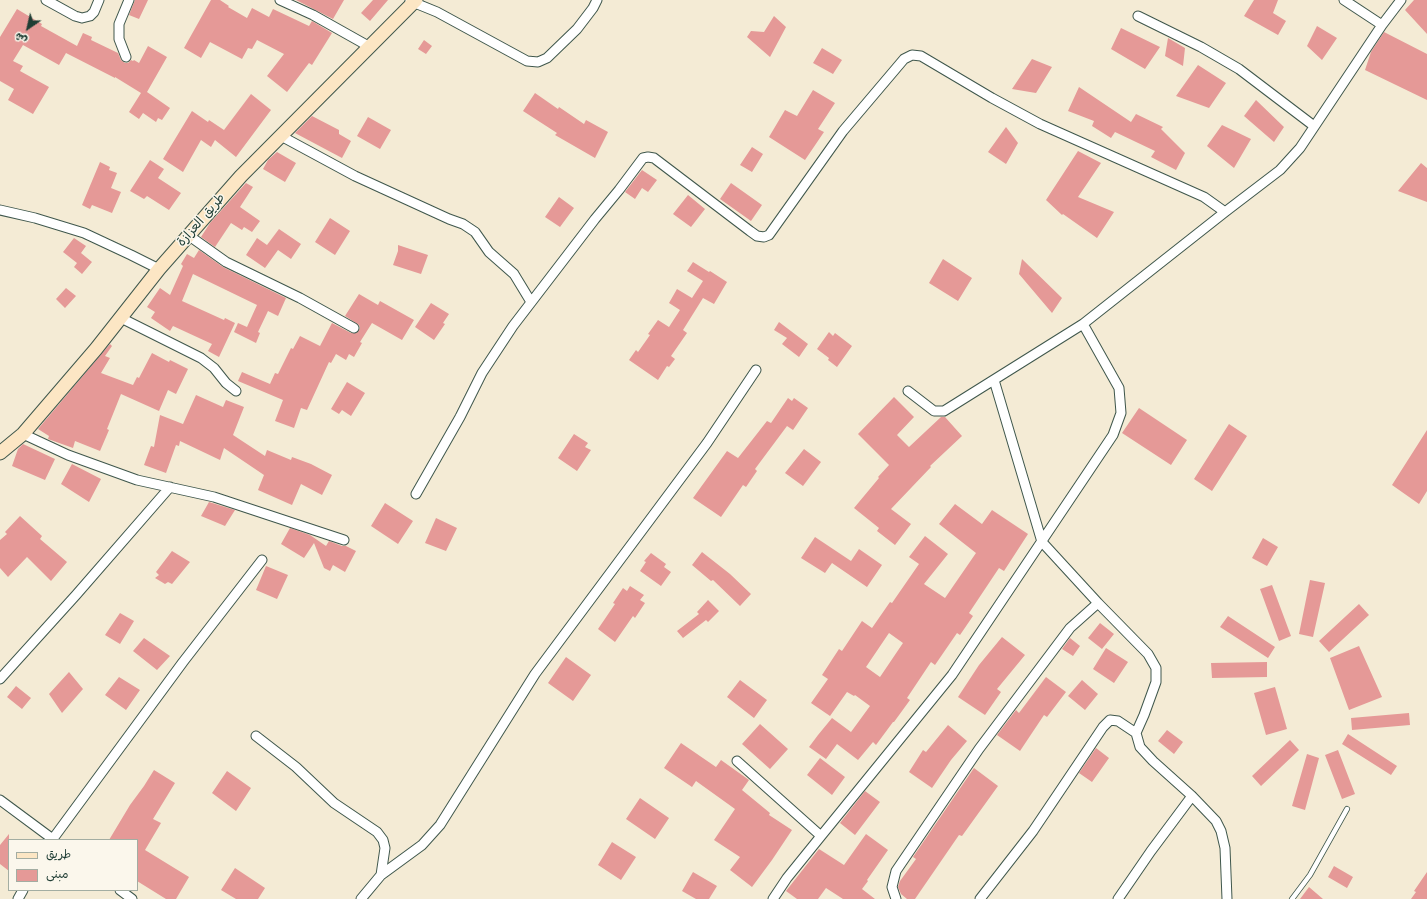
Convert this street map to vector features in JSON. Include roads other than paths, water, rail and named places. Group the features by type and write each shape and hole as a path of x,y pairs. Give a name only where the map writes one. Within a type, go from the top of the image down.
{"street":[{"path":"46,0 75,16 82,18 90,16 94,12 99,0"},
{"path":"126,57 119,39 119,24 129,0"},
{"path":"280,0 313,15 370,47"},
{"path":"413,1 437,12 527,61 538,62 547,58 577,29 593,8 597,0"},
{"path":"1344,0 1382,25"},
{"path":"908,391 934,411 944,411 1083,324 1280,170 1300,148 1382,25 1401,0"},
{"name":"طريق العزازة","path":"0,453 23,434 121,318 159,269 241,176 370,47 413,1"},
{"path":"1138,16 1201,47 1239,69 1314,126"},
{"path":"416,494 460,418 482,373 513,326 643,158 654,158 757,236 764,237 769,235 844,131 904,58 912,55 921,56 992,98 1040,124 1204,197 1215,203 1225,212"},
{"path":"281,136 355,176 463,224 475,232 489,252 514,274 531,302"},
{"path":"0,210 36,218 84,233 159,269"},
{"path":"188,236 226,262 300,298 354,328"},
{"path":"121,318 201,358 214,368 226,383 236,391"},
{"path":"773,899 787,878 952,675 1113,435 1121,413 1119,388 1083,324"},
{"path":"361,899 381,874 422,845 440,825 535,674 707,443 756,370"},
{"path":"994,380 1042,542 1098,603 1148,654 1156,668 1156,682 1136,733 1140,748 1192,796 1216,821 1221,831 1225,848 1227,899"},
{"path":"23,434 68,455 137,480 214,497 344,540"},
{"path":"0,679 170,487"},
{"path":"54,839 183,662 262,560"},
{"path":"896,899 892,886 896,871 980,749 1070,628 1098,603"},
{"path":"980,899 1033,831 1103,727 1110,720 1118,721 1136,733"},
{"path":"256,736 296,767 334,803 377,832 383,840 386,848 381,874"},
{"path":"737,761 821,836"},
{"path":"1118,899 1151,851 1192,796"},
{"path":"0,800 52,839"},
{"path":"121,891 132,899"}],"lane":[{"path":"1292,899 1310,875 1347,809"}]}
